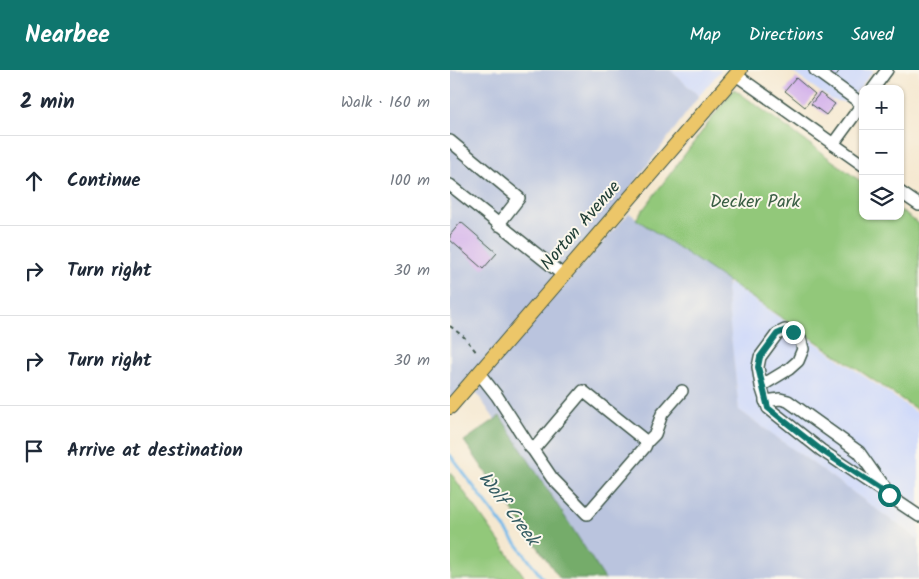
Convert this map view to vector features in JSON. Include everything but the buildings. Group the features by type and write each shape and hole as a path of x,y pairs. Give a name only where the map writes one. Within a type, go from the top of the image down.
{"main road":[{"name":"Norton Avenue","path":"450,407 738,72"}],"street":[{"path":"815,70 859,102"},
{"path":"738,72 859,162"},
{"path":"875,85 882,72"},
{"path":"833,144 859,108"},
{"path":"450,141 519,198 498,225"},
{"path":"450,185 562,276"},
{"path":"904,195 919,205"},
{"path":"761,386 789,370 798,361 803,349 800,338 793,332 786,330 777,334 760,357 758,367 761,386 768,408 821,450 919,516"},
{"path":"483,369 497,396 552,478 587,514 605,491 646,447 647,442 655,434 662,414 682,391"},
{"path":"533,450 583,392 647,442"},
{"path":"765,400 780,399 788,401 853,447 866,460 889,495"}],"path":[{"path":"450,326 464,337 483,369"}],"shaded area":[{"path":"450,70 670,70 699,96 587,247 450,407"},
{"path":"670,70 721,70 699,96"},
{"path":"789,70 874,70 862,85 859,85 859,89 848,103 832,100"},
{"path":"629,213 729,281 726,289 739,410 919,540 919,579 605,579 473,388"},
{"path":"729,283 919,414 919,540 739,410 726,289"}],"green space":[{"name":"Decker Park","path":"734,89 859,180 859,220 904,220 904,213 919,224 919,411 636,219"},
{"path":"500,416 605,579 560,579 464,441"},
{"path":"450,472 526,579 450,579"}],"waterway":[{"name":"Wolf Creek","path":"450,455 543,579"}],"route":[{"path":"793,332 786,330 777,334 760,357 758,367 761,386 768,408 821,450 889,495"}]}
